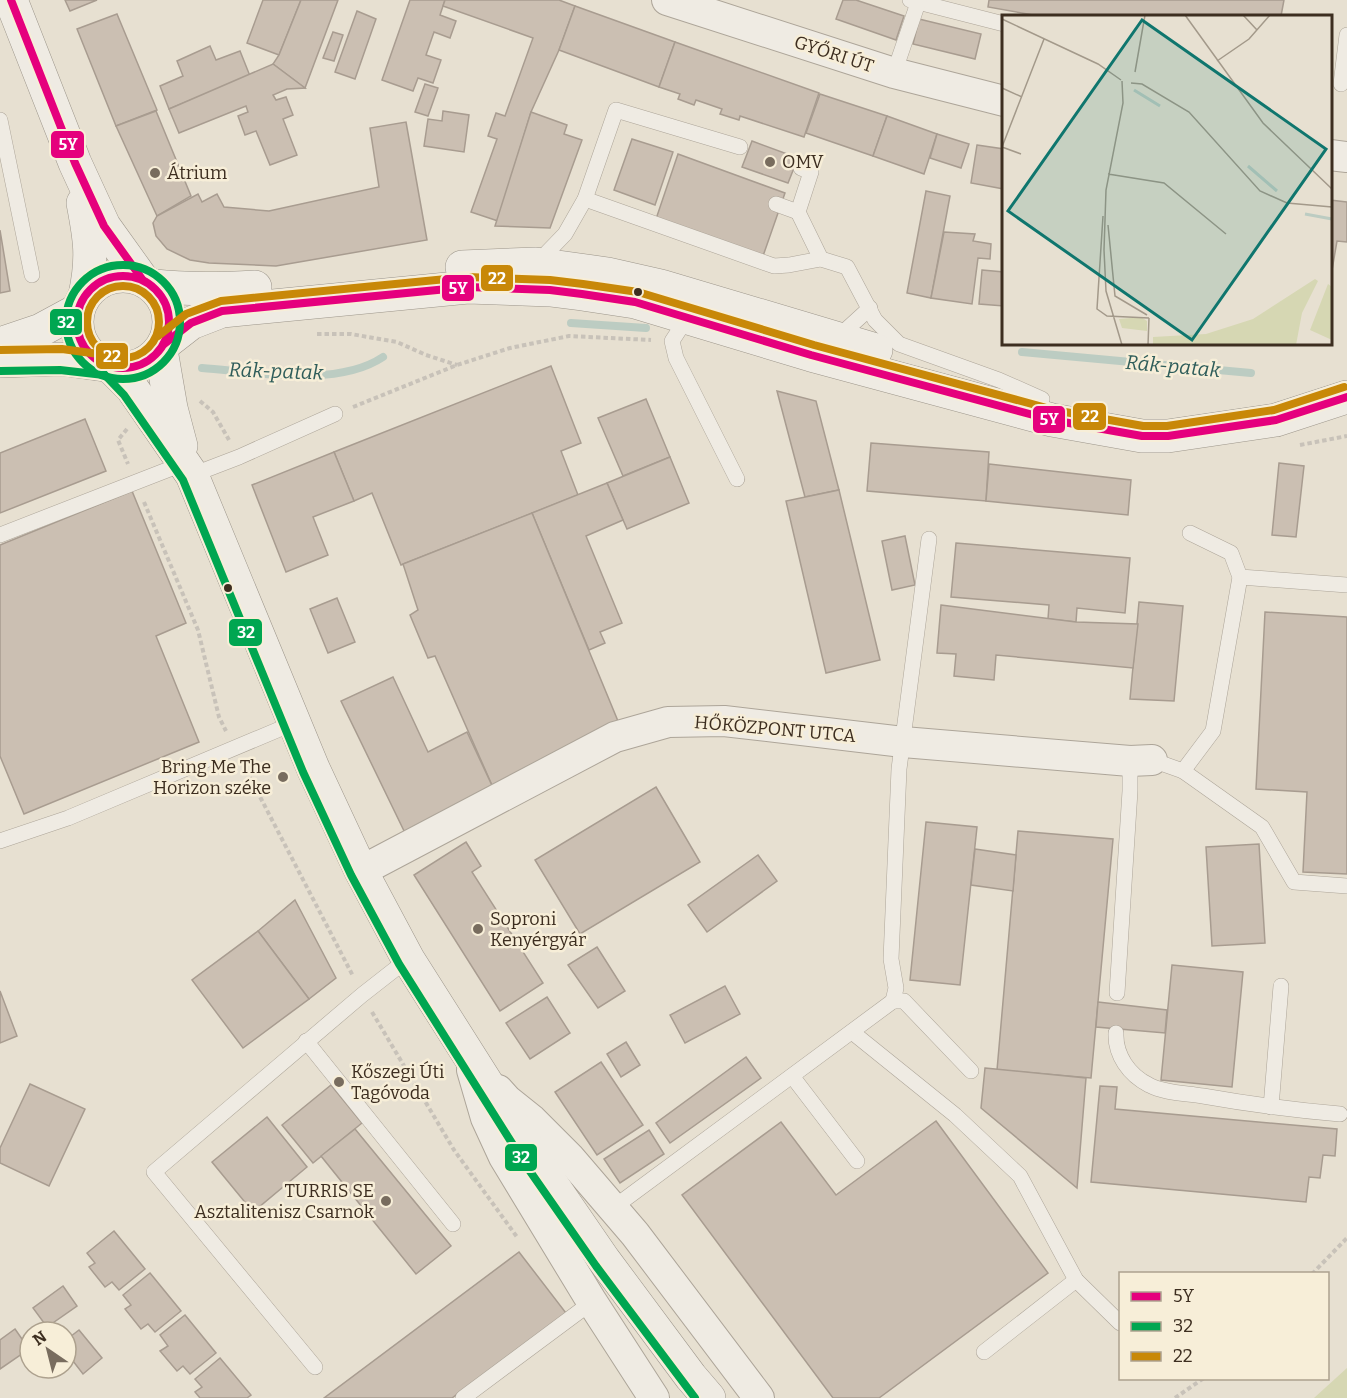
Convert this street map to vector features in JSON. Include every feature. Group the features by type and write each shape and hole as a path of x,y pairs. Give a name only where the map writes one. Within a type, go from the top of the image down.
{"main road":[{"path":"11,0 75,163 109,235 164,299 169,313 169,329 163,347 171,408 188,469 294,723 361,871 408,959 468,1055 604,1260 709,1398"},
{"path":"75,163 90,243 91,269 76,324 79,337 85,349 94,359 108,366 132,388 188,469"},
{"path":"0,344 41,330 81,302 96,284 111,277 126,275 148,283 186,290 220,290 480,266 553,268 608,274 661,286 824,347 1052,420 1142,436 1168,436 1276,420 1347,398"},
{"path":"0,362 61,359 124,369 138,366 151,359 191,323 222,311 468,287 512,288 553,268 635,302 687,318 824,347 1121,420 1203,431"}],"street":[{"name":"GYŐRI ÚT","path":"667,0 894,73 1002,100"},
{"path":"1332,155 1347,157"},
{"name":"HŐKÖZPONT UTCA","path":"361,871 615,737 668,722 724,721 903,742 1141,761"},
{"path":"468,1055 507,1100 532,1120 569,1157 613,1208 759,1398"},
{"path":"468,1055 486,1118 504,1157 592,1302 654,1398"}],"lane":[{"path":"894,73 916,1 1002,23"},
{"path":"1340,84 1347,35"},
{"path":"553,268 565,234 585,199 616,110 740,147"},
{"path":"0,120 32,275"},
{"path":"798,212 811,172 801,168"},
{"path":"585,199 774,266 821,259 847,267 875,320 899,344 999,380 1042,399"},
{"path":"776,204 798,212 821,259"},
{"path":"824,347 870,308"},
{"path":"687,318 672,341 676,358 737,479"},
{"path":"0,535 188,469 239,457 335,414"},
{"path":"1183,771 1213,731 1240,577 1231,553 1190,533"},
{"path":"893,1001 896,988 891,959 899,770 928,539"},
{"path":"1240,577 1347,585"},
{"path":"0,841 68,818 294,723"},
{"path":"1117,993 1130,791 1141,761 1183,771 1262,827 1294,882 1347,886"},
{"path":"315,1367 154,1172 306,1041 408,959"},
{"path":"1272,1107 1281,986"},
{"path":"613,1208 893,1001 904,1001 970,1071"},
{"path":"852,1032 955,1115 1020,1176 1076,1280 1119,1322"},
{"path":"1116,1033 1120,1056 1125,1065 1137,1078 1156,1089 1272,1107 1340,1114"},
{"path":"306,1041 453,1224"},
{"path":"792,1076 857,1161"},
{"path":"984,1352 1076,1280"},
{"path":"463,1398 592,1302"}],"path":[{"path":"310,334 351,334 397,342 457,365 335,414"},
{"path":"198,399 213,412 239,457"},
{"path":"362,995 454,1150"},
{"path":"1314,1272 1347,1238"},
{"path":"1175,1398 1201,1380"}],"green space":[{"path":"1347,1368 1347,1398 1314,1398"}],"building":[{"path":"65,0 97,0 70,11"},
{"path":"263,0 301,0 279,55 247,43"},
{"path":"301,0 338,0 305,88 273,64 279,55"},
{"path":"410,0 445,0 440,15 456,21 450,38 434,32 426,55 441,60 433,83 418,78 413,91 382,80"},
{"path":"445,0 559,0 575,6 559,50 531,112 498,221 471,212 497,139 488,136 496,113 505,116 533,38 443,6"},
{"path":"843,0 856,0 904,16 896,40 836,19"},
{"path":"989,0 1284,0 1281,15 1033,15 988,7"},
{"path":"575,6 675,42 659,87 559,50"},
{"path":"357,11 376,19 355,79 335,72"},
{"path":"117,14 157,110 116,126 77,29"},
{"path":"919,19 981,34 975,59 913,44"},
{"path":"333,32 343,35 334,61 323,58"},
{"path":"675,42 819,93 804,137 740,116 739,120 720,114 722,109 696,100 694,105 678,99 680,94 659,87"},
{"path":"210,46 216,60 240,51 250,76 169,109 160,86 183,76 177,61"},
{"path":"273,64 305,88 287,89 273,95 276,100 286,97 293,115 283,119 297,155 270,165 256,131 245,135 238,116 248,112 246,106 179,133 169,109"},
{"path":"425,84 438,88 428,116 415,112"},
{"path":"820,94 887,116 873,156 806,133"},
{"path":"156,111 191,196 157,216 116,126"},
{"path":"443,111 469,115 464,152 424,146 428,119 442,121"},
{"path":"531,112 567,125 564,134 582,140 550,228 495,226"},
{"path":"887,116 937,134 924,174 873,156"},
{"path":"406,122 427,240 276,266 190,260 167,249 156,236 153,223 157,216 198,194 202,202 217,194 224,207 269,211 379,187 370,128"},
{"path":"937,134 969,144 961,168 930,158"},
{"path":"632,139 673,152 655,205 614,190"},
{"name":"OMV","path":"752,141 798,158 788,183 742,167"},
{"path":"977,145 1002,149 1002,189 971,183"},
{"path":"678,154 785,193 763,256 656,219"},
{"path":"926,191 950,196 931,298 907,293"},
{"path":"1332,200 1347,202 1347,242 1337,241 1332,270"},
{"path":"0,230 10,291 0,293"},
{"path":"944,232 975,234 973,241 991,244 990,259 978,258 972,304 931,298"},
{"path":"982,270 1002,272 1002,306 979,304"},
{"path":"551,366 581,443 561,451 578,495 401,565 372,493 354,501 334,452"},
{"path":"777,391 816,401 839,490 805,497"},
{"path":"646,399 670,457 623,476 598,418"},
{"path":"85,419 106,471 0,513 0,453"},
{"path":"871,443 989,452 986,501 867,491"},
{"path":"334,452 354,501 313,517 328,555 286,572 252,485"},
{"path":"670,457 689,503 627,529 607,483"},
{"path":"1279,463 1304,466 1296,537 1272,535"},
{"path":"989,464 1131,480 1128,515 986,501"},
{"path":"607,483 623,520 586,536 622,623 600,632 605,643 589,650 532,513"},
{"path":"839,490 880,660 826,673 786,501"},
{"path":"132,491 186,623 156,636 199,742 24,814 0,756 0,545"},
{"path":"532,513 620,726 495,792 435,656 428,658 410,615 418,610 403,564"},
{"path":"905,536 915,585 892,590 882,541"},
{"path":"956,543 1130,558 1125,613 1077,608 1076,622 1048,619 1049,605 951,597"},
{"path":"337,598 355,642 328,653 310,609"},
{"path":"1139,602 1183,606 1174,701 1130,699"},
{"path":"941,605 1076,622 1138,624 1133,668 996,655 994,680 954,676 956,654 937,653"},
{"path":"1265,612 1347,617 1347,874 1303,872 1307,792 1256,789"},
{"path":"393,677 428,752 467,732 495,792 407,837 341,701"},
{"path":"656,787 700,862 580,934 535,860"},
{"path":"926,822 977,827 960,985 910,980"},
{"path":"1018,831 1113,839 1091,1078 997,1070"},
{"name":"Soproni Kenyérgyár","path":"466,842 481,866 472,872 543,983 500,1011 414,875"},
{"path":"1259,844 1265,943 1212,946 1206,847"},
{"path":"975,849 1016,855 1013,891 971,885"},
{"path":"758,855 777,881 707,932 688,905"},
{"path":"295,900 336,978 309,999 258,931"},
{"path":"258,931 309,999 243,1048 192,980"},
{"path":"597,947 625,991 598,1008 568,965"},
{"path":"1172,965 1243,972 1232,1087 1161,1080"},
{"path":"725,986 740,1014 685,1043 670,1015"},
{"path":"0,991 17,1036 0,1043"},
{"path":"547,997 570,1033 530,1059 506,1023"},
{"path":"1098,1002 1167,1010 1165,1033 1096,1027"},
{"path":"626,1042 640,1065 621,1077 607,1054"},
{"path":"746,1057 761,1078 670,1143 656,1123"},
{"path":"601,1062 643,1125 597,1155 555,1092"},
{"path":"985,1068 1086,1078 1077,1188 981,1108"},
{"path":"30,1084 85,1109 49,1186 0,1163 0,1148"},
{"path":"331,1085 362,1123 313,1163 282,1125"},
{"path":"1100,1086 1117,1087 1115,1109 1337,1129 1335,1156 1323,1155 1320,1178 1309,1177 1306,1202 1091,1182"},
{"path":"267,1117 307,1167 253,1212 212,1162"},
{"path":"936,1121 1048,1273 879,1398 833,1398 682,1195 781,1122 836,1195"},
{"name":"TURRIS SE Asztalitenisz Csarnok","path":"355,1129 451,1246 416,1274 321,1156"},
{"path":"649,1130 664,1154 620,1183 604,1159"},
{"path":"114,1231 145,1269 119,1290 112,1282 105,1287 89,1267 95,1263 87,1253"},
{"path":"519,1252 566,1313 452,1398 324,1398"},
{"path":"150,1273 181,1311 155,1332 148,1324 141,1329 125,1309 131,1305 123,1295"},
{"path":"63,1286 77,1306 57,1320 42,1320 33,1308"},
{"path":"185,1315 216,1353 190,1374 183,1366 177,1371 160,1351 168,1346 160,1335"},
{"path":"15,1329 18,1333 18,1357 0,1369 0,1340"},
{"path":"78,1331 102,1358 83,1374 78,1368"},
{"path":"220,1358 251,1395 247,1398 200,1398 195,1392 202,1387 195,1379"}],"waterway":[{"name":"Rák-patak","path":"571,323 646,328"},
{"name":"Rák-patak","path":"1022,352 1251,373"},
{"name":"Rák-patak","path":"202,368 295,376 319,375 364,367 383,357"}],"transit line":[{"name":"5Y","path":"11,0 75,163 104,226 142,279"},
{"name":"32","path":"123,265 145,269 163,282 176,300 180,322 176,344 163,362 145,375 123,379 101,375 83,362 70,344 66,322 70,300 83,282 101,269 123,265"},
{"name":"5Y","path":"123,276 141,279 156,289 166,304 169,322 166,340 156,355 141,365 123,368 105,365 90,355 80,340 77,322 80,304 90,289 105,279 123,276"},
{"name":"22","path":"158,336 186,314 221,301 467,277 550,280 638,292 814,345 1054,410 1143,426 1167,426 1274,410 1344,387"},
{"name":"22","path":"123,286 143,292 153,302 159,322 153,342 143,352 123,358 103,352 93,342 87,322 93,302 103,292 123,286"},
{"name":"5Y","path":"164,344 191,323 222,311 468,287 550,290 635,302 811,355 1052,420 1142,436 1168,436 1276,420 1347,397"},
{"name":"22","path":"0,350 62,349 106,355"},
{"name":"32","path":"0,371 60,370 104,375"},
{"name":"32","path":"104,374 124,395 183,480 303,772 351,875 399,964 527,1167 596,1266 695,1398"}],"place":[{"name":"OMV","path":"770,162"},
{"name":"Átrium","path":"155,173"},
{"name":"Bring Me The Horizon széke","path":"283,777"},
{"name":"Soproni Kenyérgyár","path":"478,929"},
{"name":"Kőszegi Úti Tagóvoda","path":"339,1082"},
{"name":"TURRIS SE Asztalitenisz Csarnok","path":"386,1201"}]}
